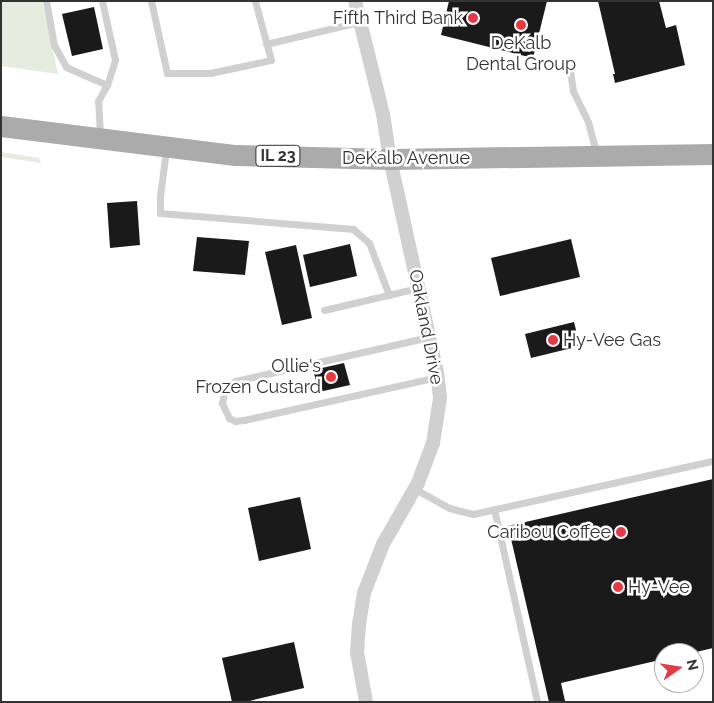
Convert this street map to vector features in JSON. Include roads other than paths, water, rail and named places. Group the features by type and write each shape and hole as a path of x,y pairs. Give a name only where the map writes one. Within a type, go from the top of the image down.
{"main road":[{"name":"IL 23","path":"1,126 100,140"},
{"name":"DeKalb Avenue","path":"100,140 235,155 390,159 713,154"}],"street":[{"name":"Oakland Drive","path":"354,1 383,114 390,159 438,377 440,398 433,443 415,489 383,544 364,593 357,652 366,702"}],"lane":[{"path":"46,1 54,45 66,67 107,86"},
{"path":"100,140 98,101 107,86 115,60 102,1"},
{"path":"151,1 167,73 210,73 271,60 255,1"},
{"path":"266,44 359,22"},
{"path":"570,70 573,91 588,122 598,157"},
{"path":"166,148 160,196 160,213 353,228 369,243 389,295"},
{"path":"324,310 418,288"},
{"path":"429,338 234,382 225,390 222,403 228,418 235,421 244,420 438,377"},
{"path":"415,489 449,508 473,514 713,461"},
{"path":"494,510 537,702"}],"place":[{"name":"Fifth Third Bank","path":"473,18"},
{"name":"DeKalb Dental Group","path":"521,25"},
{"name":"Hy-Vee Gas","path":"553,340"},
{"name":"Ollie's Frozen Custard","path":"331,377"},
{"name":"Caribou Coffee","path":"621,532"},
{"name":"Hy-Vee","path":"618,587"}]}
